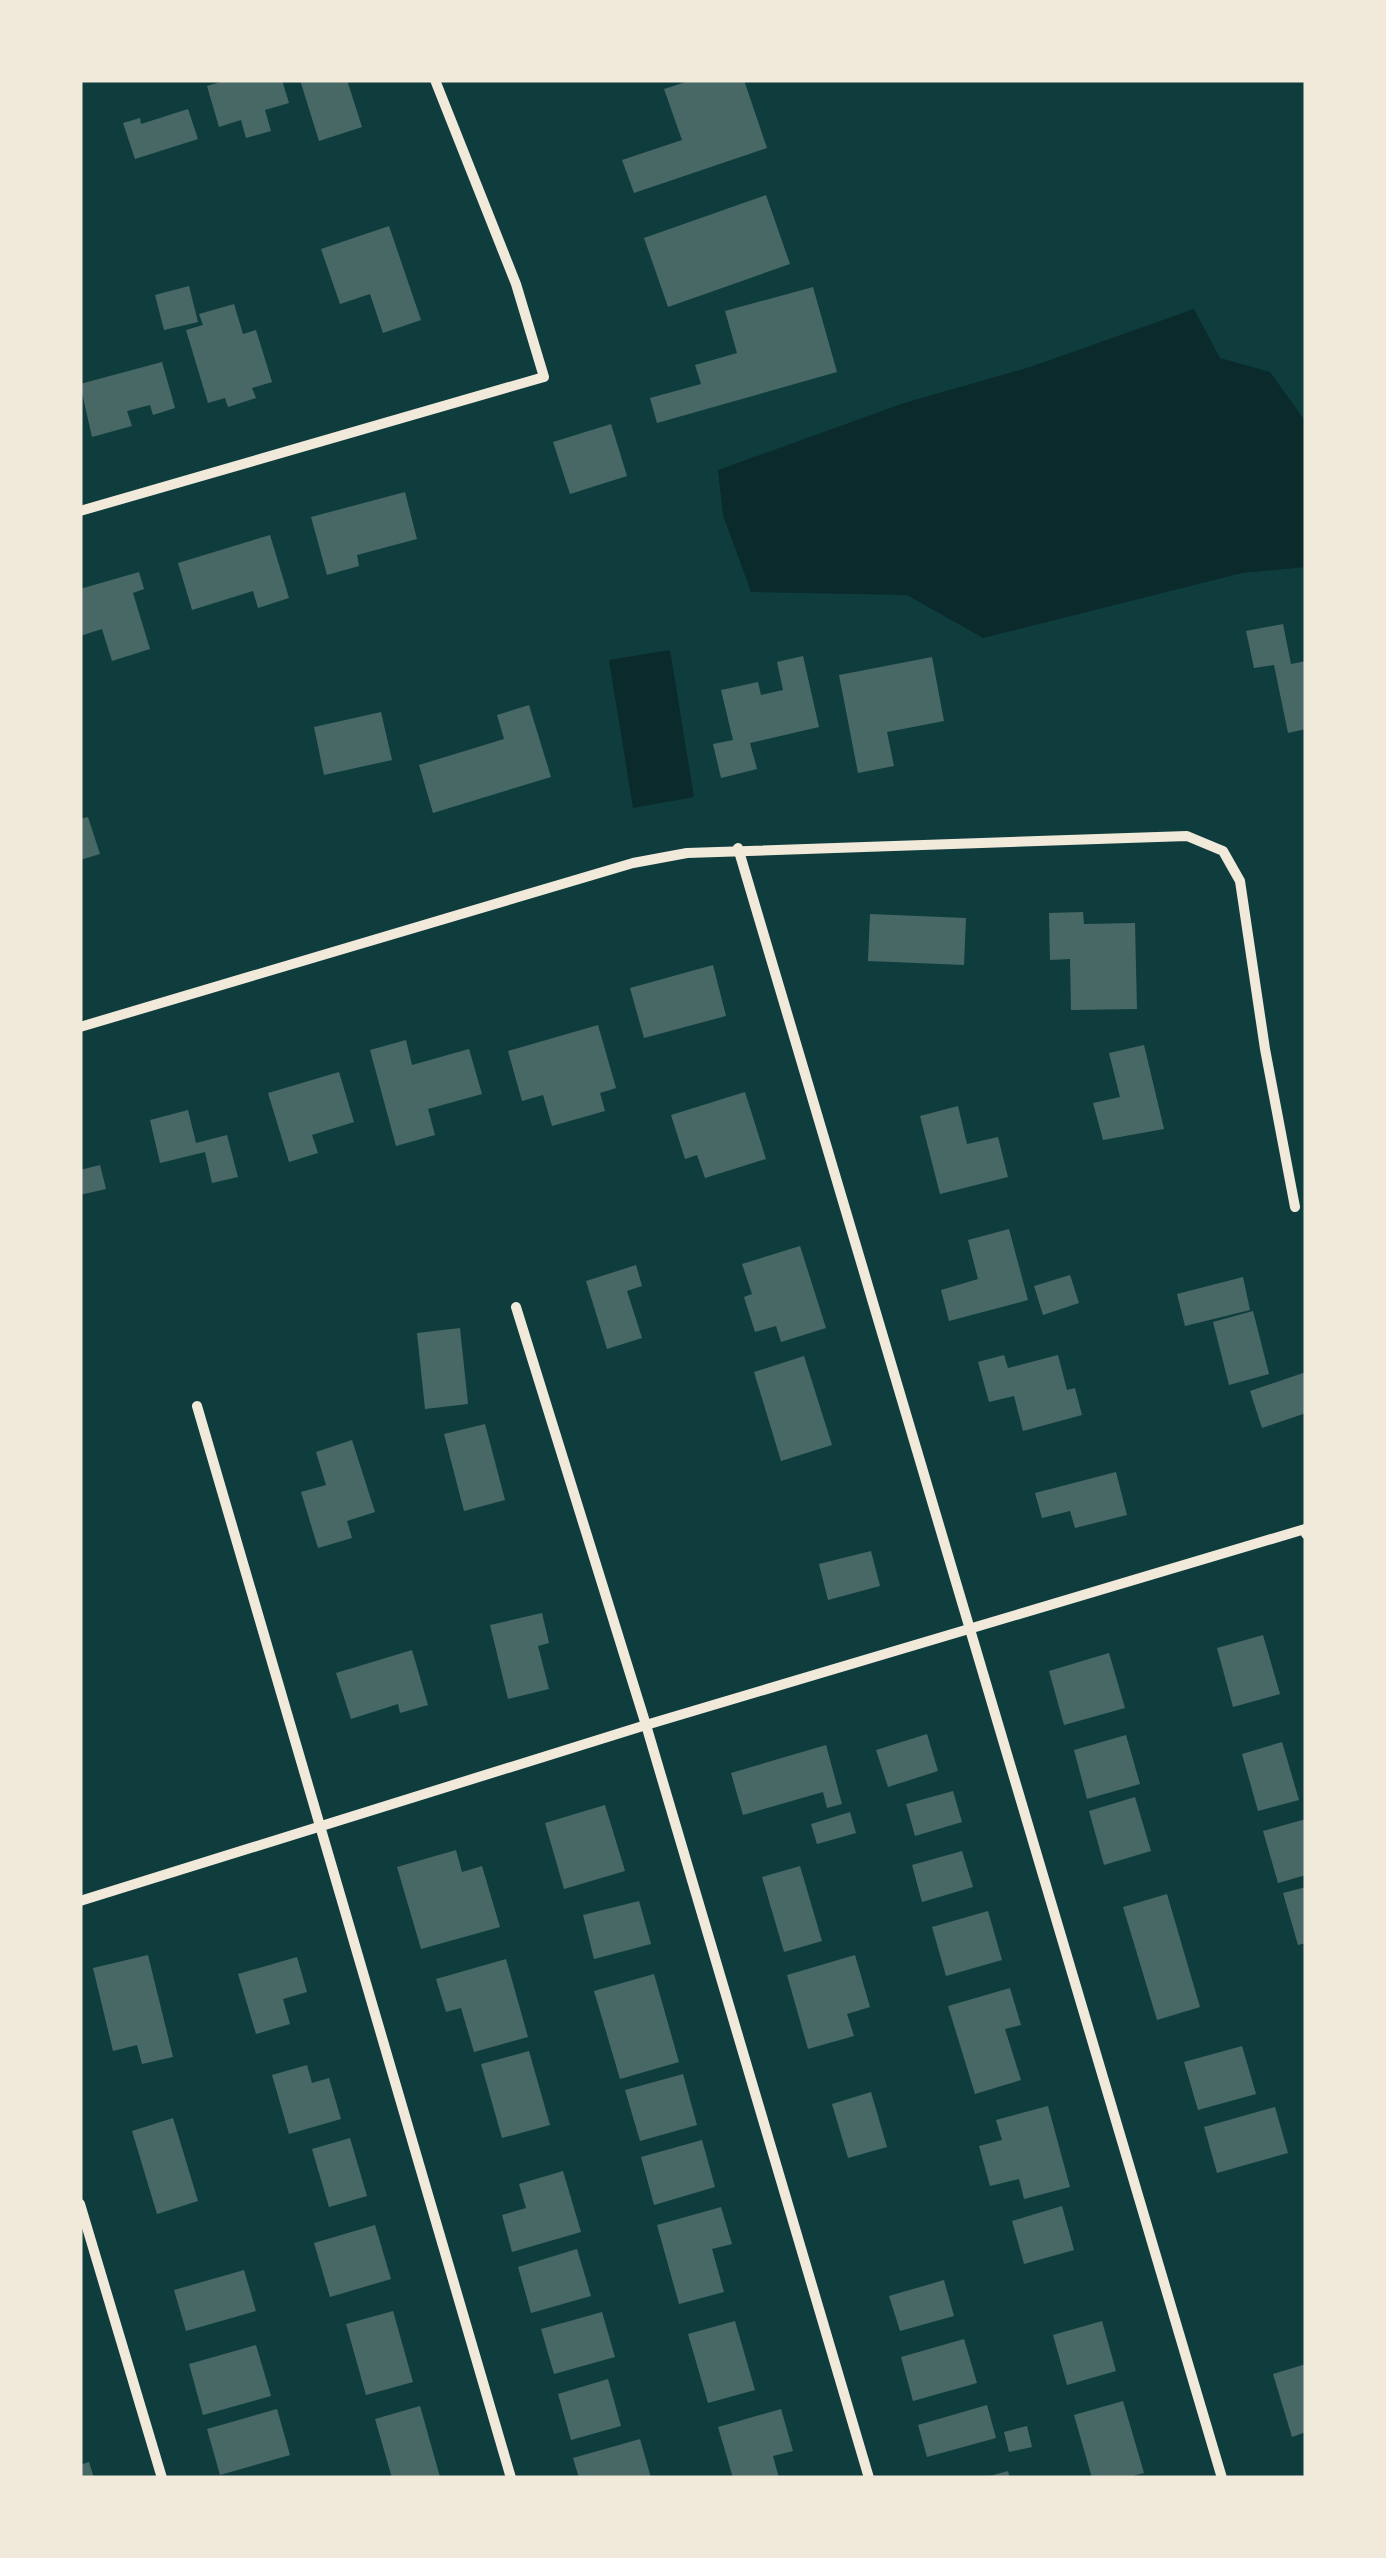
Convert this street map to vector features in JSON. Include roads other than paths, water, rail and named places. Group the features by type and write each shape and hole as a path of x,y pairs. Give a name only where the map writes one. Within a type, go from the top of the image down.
{"street":[{"path":"80,512 544,377 516,284 435,80"},
{"path":"80,1027 633,863 687,853 738,848 1187,836 1223,852 1240,880 1264,1049 1294,1207"},
{"path":"738,848 1222,2478"},
{"path":"516,1308 646,1725 869,2478"},
{"path":"197,1406 511,2478"},
{"path":"80,1901 646,1725 1305,1532"},
{"path":"80,2204 162,2478"}],"water":[{"path":"1194,309 1220,358 1270,372 1306,422 1306,567 1242,573 983,638 907,595 751,592 723,515 718,470 904,403 1030,367"},
{"path":"670,650 694,797 633,808 609,660"}]}
